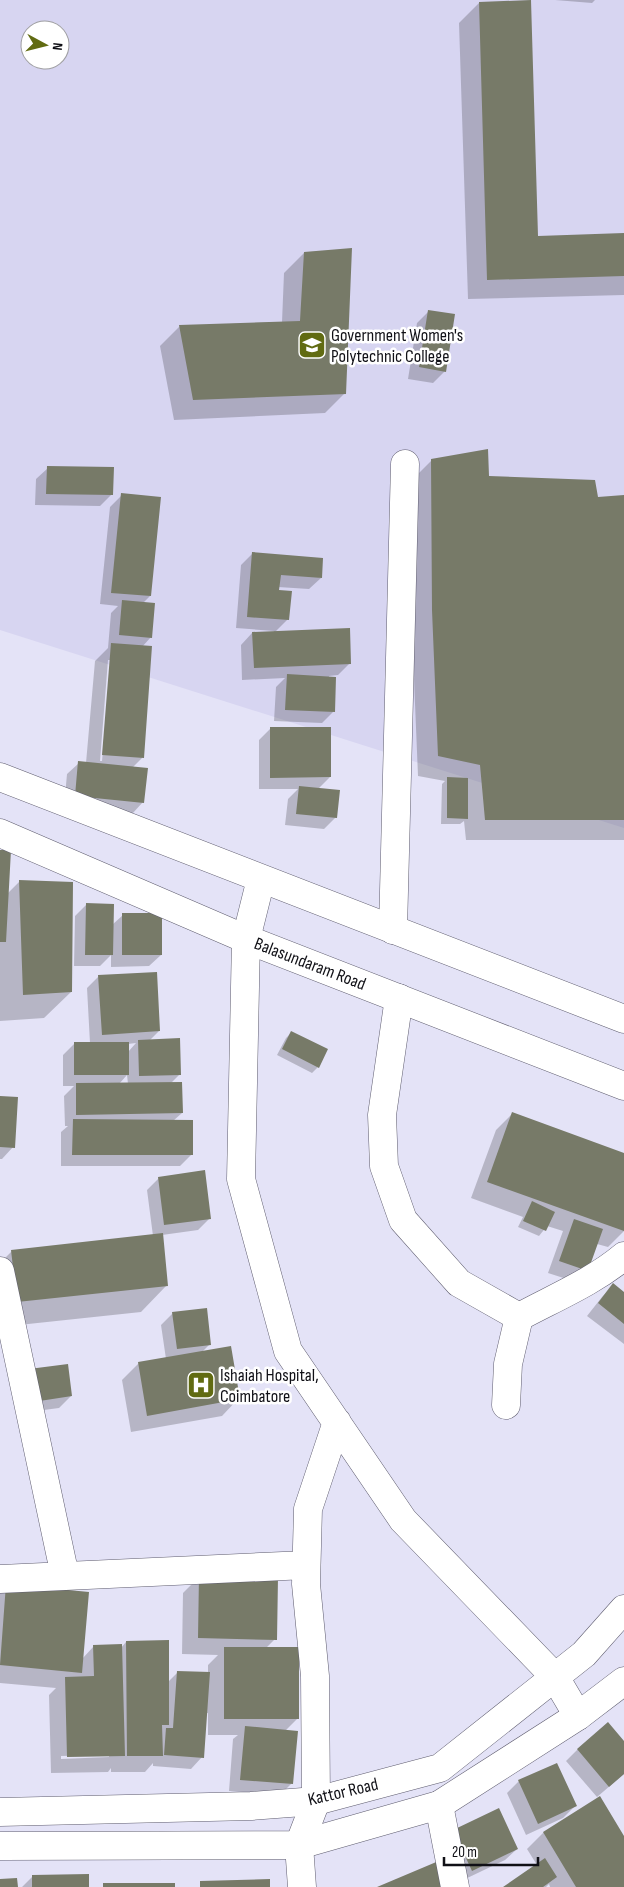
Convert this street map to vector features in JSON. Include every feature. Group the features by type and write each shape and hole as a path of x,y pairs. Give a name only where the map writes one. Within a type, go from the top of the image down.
{"main road":[{"path":"393,930 405,464"},
{"path":"0,777 624,1019"},
{"name":"Balasundaram Road","path":"0,833 246,938 624,1086"},
{"path":"261,879 246,938 241,1179 288,1351 403,1520 555,1677 578,1716"},
{"path":"400,998 382,1115 384,1166 403,1220 459,1283 519,1317"},
{"path":"506,1405 508,1364 519,1317 579,1285 624,1256"},
{"path":"0,1271 65,1576"},
{"path":"302,1887 299,1845 316,1801 315,1676 306,1584 308,1509 337,1422"},
{"path":"0,1579 306,1565"},
{"name":"Kattor Road","path":"0,1812 251,1806 316,1801 440,1768 584,1654 624,1609"},
{"name":"Kattor Road","path":"0,1846 299,1845 439,1805 578,1716 624,1681"},
{"path":"439,1805 455,1887"}],"shaded area":[{"name":"Government Women's Polytechnic College","path":"0,0 624,0 624,828 0,630"}],"building":[{"path":"531,0 538,236 624,233 624,276 487,280 479,2"},
{"path":"352,248 346,394 193,400 179,325 300,321 304,252"},
{"path":"428,310 455,314 446,372 419,367"},
{"path":"488,449 489,476 595,480 598,497 624,495 624,820 485,820 480,765 438,756 432,610 431,459"},
{"path":"47,466 114,467 113,495 46,494"},
{"path":"121,493 161,497 151,596 111,593"},
{"path":"252,552 323,558 322,578 281,575 279,590 292,591 289,620 247,617"},
{"path":"122,600 155,603 152,638 119,635"},
{"path":"350,628 351,664 254,668 252,632"},
{"path":"111,643 152,646 144,758 102,755"},
{"path":"287,674 336,677 335,712 285,710"},
{"path":"270,727 331,727 331,777 270,778"},
{"path":"78,761 148,768 144,803 75,796"},
{"path":"447,777 468,778 468,819 447,818"},
{"path":"299,786 340,790 337,818 296,814"},
{"path":"0,850 11,850 6,942 0,942"},
{"path":"19,880 73,882 72,992 23,995"},
{"path":"86,903 114,904 113,955 85,955"},
{"path":"122,913 162,913 162,955 122,955"},
{"path":"157,972 160,1031 102,1035 98,975"},
{"path":"291,1031 328,1049 319,1068 282,1049"},
{"path":"180,1038 181,1075 139,1076 138,1040"},
{"path":"74,1042 129,1042 129,1075 74,1075"},
{"path":"182,1082 183,1113 76,1115 76,1083"},
{"path":"0,1096 18,1097 15,1148 0,1147"},
{"path":"512,1112 624,1153 624,1231 487,1182"},
{"path":"73,1119 193,1120 193,1155 72,1155"},
{"path":"205,1170 211,1219 164,1225 158,1177"},
{"path":"532,1201 555,1212 546,1231 523,1221"},
{"path":"574,1219 603,1229 588,1271 559,1261"},
{"path":"163,1233 168,1286 17,1302 11,1250"},
{"path":"613,1283 624,1292 624,1324 598,1303"},
{"path":"207,1308 211,1345 177,1349 172,1312"},
{"path":"231,1346 240,1399 147,1416 138,1362"},
{"path":"68,1364 72,1396 33,1402 29,1369"},
{"path":"199,1575 278,1577 277,1640 198,1638"},
{"path":"6,1584 89,1592 82,1673 0,1665"},
{"path":"169,1640 169,1725 162,1725 163,1756 127,1756 126,1641"},
{"path":"122,1644 125,1756 67,1757 65,1677 94,1676 93,1645"},
{"path":"224,1647 299,1647 299,1719 224,1719"},
{"path":"177,1671 210,1672 204,1758 164,1755 166,1728 173,1728"},
{"path":"608,1722 624,1741 624,1774 609,1787 577,1749"},
{"path":"245,1726 298,1731 293,1784 240,1780"},
{"path":"557,1763 577,1806 538,1824 518,1780"},
{"path":"600,1796 624,1836 624,1887 576,1887 543,1832"},
{"path":"499,1808 518,1849 472,1871 453,1830"},
{"path":"545,1858 557,1877 543,1887 503,1887"},
{"path":"441,1860 446,1887 377,1887"},
{"path":"89,1874 89,1887 32,1887 32,1875"},
{"path":"17,1878 18,1887 0,1887 0,1879"},
{"path":"270,1879 270,1887 200,1887 200,1881"},
{"path":"103,1883 175,1883 175,1887 103,1887"}],"place":[{"name":"Government Women's Polytechnic College","path":"312,345"},
{"name":"Ishaiah Hospital, Coimbatore","path":"201,1385"}]}
